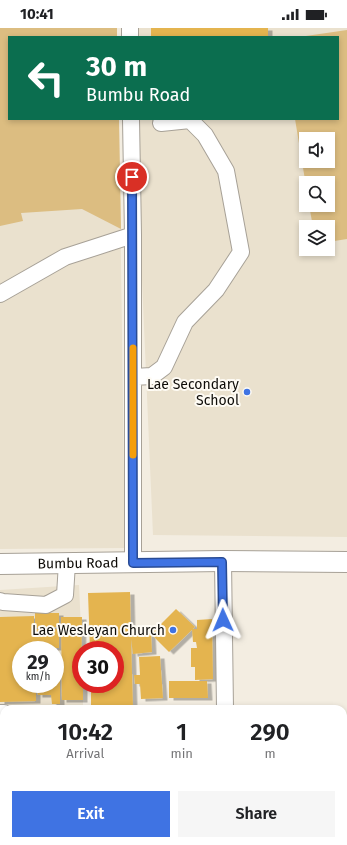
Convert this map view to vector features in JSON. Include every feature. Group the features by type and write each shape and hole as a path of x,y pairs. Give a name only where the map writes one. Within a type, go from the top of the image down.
{"main road":[{"name":"Bumbu Road","path":"0,564 347,562"}],"street":[{"path":"131,120 133,235 133,563"},
{"path":"133,377 152,376 164,367 185,322 216,290 241,252 226,171 205,135 190,120 161,123"},
{"path":"0,294 65,257 133,235"},
{"path":"222,562 225,705"},
{"path":"0,600 3,602 46,605 65,595 67,563"}],"shaded area":[{"path":"0,28 117,28 117,36 8,36 8,120 119,120 125,548 0,549"},
{"path":"0,28 117,28 117,36 8,36 8,120 119,120 121,229 82,209 21,213 23,221 0,226"},
{"name":"Lae Secondary School","path":"138,28 347,28 347,537 153,535 140,234 139,120 339,120 339,36 138,36"},
{"path":"347,30 347,239 335,241 335,220 312,220 310,212 335,212 335,176 304,176 303,168 335,168 335,132 299,132 299,143 295,120 339,120 339,36 306,36"},
{"path":"79,585 82,641 72,641 72,693 83,693 83,705 0,705 0,590"}],"building":[{"path":"151,28 268,28 268,36 151,36"},
{"path":"130,592 131,634 151,632 152,652 133,654 131,639 133,705 91,705 91,693 124,693 124,641 90,641 88,593"},
{"name":"Lae Wesleyan Church","path":"176,609 195,627 169,652 151,634"},
{"path":"35,613 59,613 59,627 35,628"},
{"path":"34,616 34,629 59,629 59,641 12,641 12,693 36,693 36,701 0,702 0,617"},
{"path":"61,617 82,617 82,641 72,641 72,693 83,693 83,700 62,700 62,693 64,693 64,641 61,641"},
{"path":"212,619 213,679 195,680 195,667 191,667 191,648 197,648 196,642 193,642 192,629 197,629 197,620"},
{"path":"160,656 163,698 141,699 140,684 135,684 134,675 140,675 139,657"},
{"path":"169,681 207,681 208,698 169,698"},
{"path":"38,693 60,693 60,704 52,704 51,695 38,695"}],"slow traffic":[{"path":"133,348 133,455"}],"place":[{"name":"Lae Secondary School","path":"247,392"},
{"name":"Lae Wesleyan Church","path":"173,630"}],"route":[{"path":"132,177 133,563 222,562 223,620"}]}
